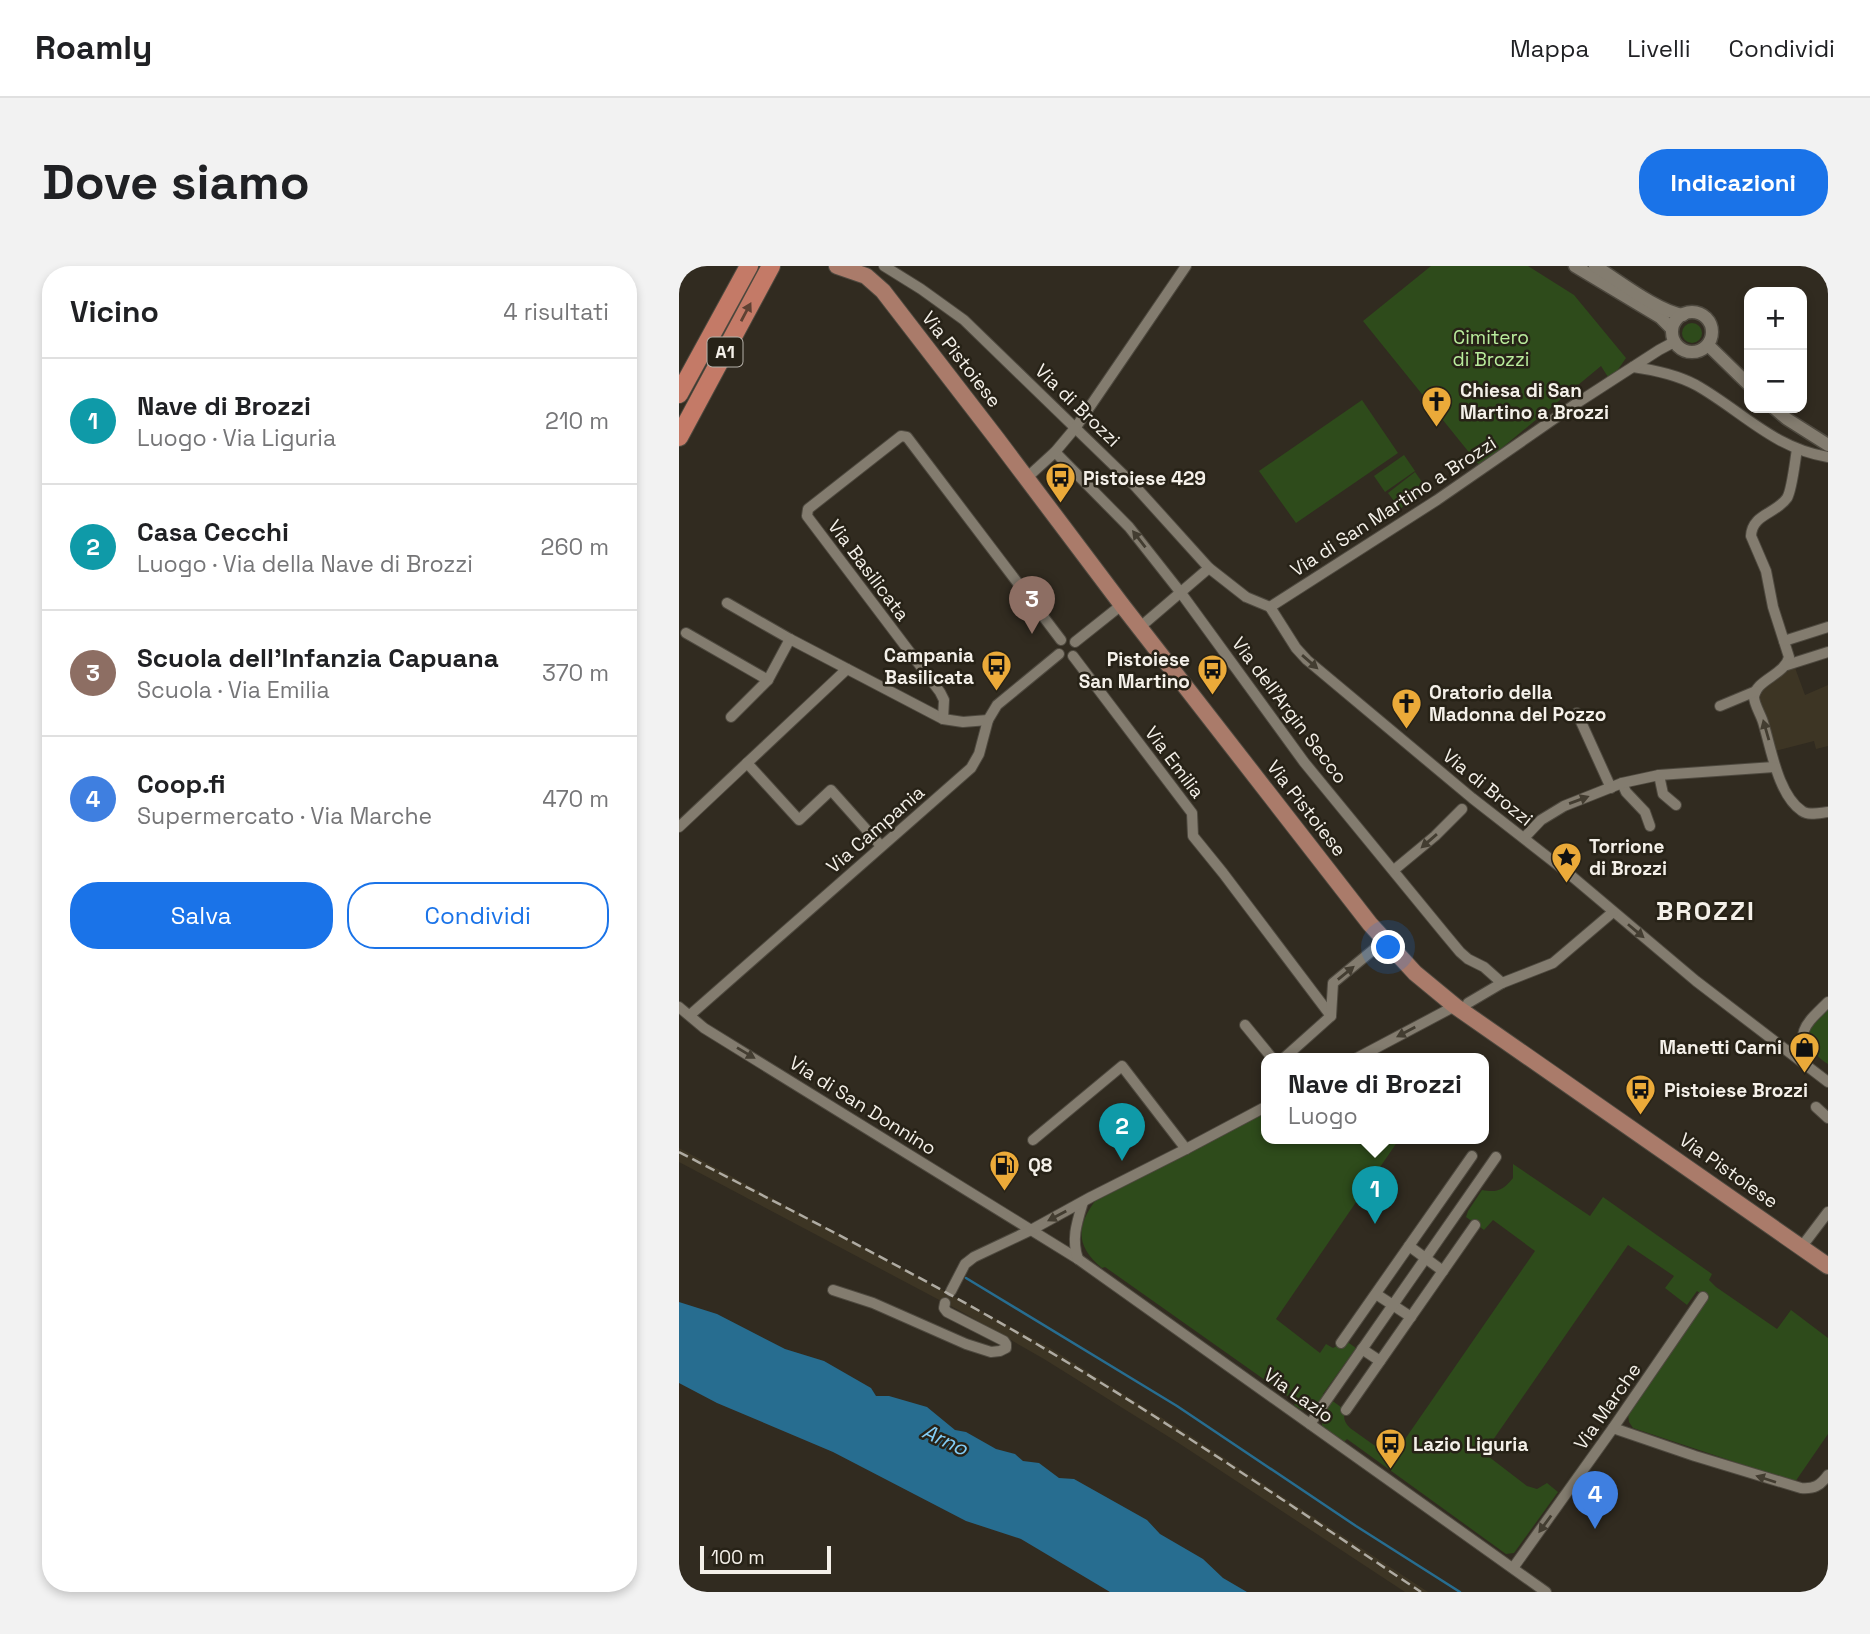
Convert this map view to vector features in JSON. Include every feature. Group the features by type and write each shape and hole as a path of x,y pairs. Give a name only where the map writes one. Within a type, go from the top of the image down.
{"highway":[{"name":"A1","path":"679,394 749,266"},
{"name":"A1","path":"679,437 771,266"}],"main road":[{"name":"Via Pistoiese","path":"837,266 846,270 862,268 866,276 883,292 1125,602 1384,941 1415,973 1828,1257"},
{"name":"Via Pistoiese","path":"875,266 883,282 1032,472 1125,602 1146,622 1390,935 1420,967 1462,1004 1828,1266"}],"street":[{"name":"Via di Brozzi","path":"884,266 902,271"},
{"name":"Via di Brozzi","path":"890,266 902,271 964,320 1135,485 1209,568 1246,597 1270,607 1296,648 1307,660 1468,803 1524,838 1696,981 1828,1082"},
{"path":"1032,472 1055,452 1076,428 1186,266"},
{"path":"1575,266 1660,317 1682,350 1702,350 1708,345 1713,331 1708,319 1696,313 1676,314 1595,266"},
{"path":"1673,335 1675,323 1683,315"},
{"name":"Via di San Martino a Brozzi","path":"1270,607 1475,475 1577,403 1659,350 1673,335"},
{"path":"1708,345 1744,380"},
{"path":"1633,367 1677,377 1696,385 1769,436 1797,449 1828,457"},
{"path":"1780,413 1828,445"},
{"name":"Via Basilicata","path":"943,719 944,700 940,692 807,516 808,509 901,436 904,435 1061,640"},
{"path":"1787,665 1789,657 1773,607 1766,571 1751,530 1760,517 1782,504 1787,497 1791,489 1797,449"},
{"name":"Via dell'Argin Secco","path":"1055,452 1129,527 1181,593 1304,762 1460,952 1484,967 1502,983"},
{"path":"1146,622 1209,568"},
{"path":"1075,642 1125,602"},
{"path":"727,603 943,719 963,722 988,720"},
{"path":"1784,641 1828,627"},
{"path":"686,633 768,680"},
{"path":"1070,638 1075,642 1077,648 1073,656 1064,657 1059,654 1057,645 1061,640 1070,638"},
{"path":"731,717 768,680 790,639"},
{"path":"1828,652 1787,665 1762,684 1754,698 1766,730 1774,767 1792,800 1800,810 1809,814 1828,812"},
{"name":"Via Campania","path":"689,1015 971,768 979,754 992,711 1059,654"},
{"name":"Via Emilia","path":"1073,656 1192,813 1193,836 1331,1016"},
{"path":"679,827 847,669"},
{"path":"1720,706 1756,691"},
{"path":"1577,713 1611,788"},
{"path":"747,763 799,820 831,790 881,846"},
{"path":"1524,838 1538,822 1555,810 1622,783 1659,775 1774,767"},
{"path":"1659,775 1663,794 1676,805"},
{"path":"1622,783 1626,792 1645,812 1650,826"},
{"path":"1394,870 1435,836 1468,803"},
{"path":"1367,1053 1502,983 1553,963 1613,912"},
{"path":"1290,1053 1331,1016 1333,983 1384,941"},
{"path":"1807,1065 1802,1044 1804,1028 1828,1002"},
{"name":"Via di San Donnino","path":"679,1007 704,1028 1031,1230"},
{"path":"1245,1026 1268,1053"},
{"path":"1033,1140 1122,1066 1186,1149"},
{"path":"1816,1107 1828,1118"},
{"path":"951,1291 965,1264 974,1257 1031,1230 1261,1109"},
{"path":"1342,1343 1472,1156"},
{"path":"1310,1424 1496,1157"},
{"path":"1078,1259 1073,1244 1083,1202"},
{"path":"1440,1202 1457,1213"},
{"path":"1806,1241 1828,1212"},
{"path":"1346,1410 1475,1225"},
{"name":"Via Lazio","path":"1031,1230 1078,1259 1546,1592"},
{"path":"1409,1246 1443,1270"},
{"path":"833,1290 873,1303 966,1344 991,1352 1000,1352 1006,1348 1004,1341 947,1312 944,1306"},
{"path":"1376,1294 1411,1317"},
{"name":"Via Marche","path":"1513,1568 1703,1297"},
{"path":"1362,1349 1380,1361"},
{"path":"1613,1428 1801,1488 1808,1489 1819,1485 1828,1475"}],"shaded area":[{"path":"1794,665 1805,695 1828,685 1828,746 1816,749 1814,741 1775,751 1758,695 1761,688"},
{"path":"679,1148 1050,1348 1183,1431 1428,1592 1405,1592 1177,1442 1044,1359 962,1312 679,1162"}],"green space":[{"name":"Cimitero di Brozzi","path":"1431,266 1528,266 1574,295 1626,358 1617,371 1608,377 1601,366 1480,466 1363,321"},
{"path":"1688,323 1696,323 1702,333 1696,343 1688,343 1682,337 1682,329"},
{"path":"1362,400 1398,453 1296,523 1259,471"},
{"path":"1404,455 1415,471 1385,492 1374,476"},
{"path":"1415,472 1427,489 1400,509 1388,493"},
{"path":"1828,1008 1828,1064 1815,1053 1809,1036 1813,1023"},
{"path":"1261,1114 1261,1144 1396,1144 1276,1319 1320,1353 1326,1344 1333,1348 1346,1341 1356,1348 1323,1394 1345,1410 1346,1424 1350,1428 1392,1458 1535,1251 1493,1220 1484,1230 1466,1217 1482,1190 1496,1191 1513,1178 1513,1164 1590,1216 1603,1197 1712,1274 1709,1280 1716,1287 1777,1329 1791,1310 1828,1338 1828,1434 1795,1482 1633,1428 1628,1414 1708,1299 1697,1291 1687,1305 1665,1288 1674,1276 1628,1245 1484,1453 1527,1486 1537,1489 1547,1483 1558,1492 1514,1553 1506,1554 1347,1439 1344,1442 1322,1426 1326,1413 1316,1406 1308,1410 1297,1407 1294,1405 1296,1402 1105,1267 1102,1268 1087,1252 1082,1236 1084,1219 1095,1201"}],"water":[{"name":"Arno","path":"679,1302 717,1314 785,1349 824,1361 871,1388 876,1396 889,1396 927,1407 955,1430 966,1432 996,1449 1015,1454 1023,1461 1039,1463 1059,1478 1074,1479 1147,1520 1160,1534 1203,1559 1223,1578 1247,1592 1110,1592 1021,1539 966,1521 833,1452 717,1403 679,1383"}],"waterway":[{"path":"966,1278 1177,1406 1460,1592"}],"railway":[{"path":"679,1152 1011,1329 1218,1457 1421,1592"}],"place":[{"name":"Chiesa di San Martino a Brozzi","path":"1437,428"},
{"name":"Pistoiese 429","path":"1060,505"},
{"name":"Scuola dell’Infanzia Capuana","path":"1032,634"},
{"name":"Campania Basilicata","path":"997,693"},
{"name":"Pistoiese San Martino","path":"1213,697"},
{"name":"Oratorio della Madonna del Pozzo","path":"1406,730"},
{"name":"Torrione di Brozzi","path":"1566,884"},
{"name":"Manetti Carni","path":"1805,1074"},
{"name":"Pistoiese Brozzi","path":"1641,1117"},
{"name":"Casa Cecchi","path":"1122,1161"},
{"name":"Q8","path":"1005,1192"},
{"name":"Nave di Brozzi","path":"1375,1224"},
{"name":"Lazio Liguria","path":"1390,1471"},
{"name":"Coop.fi","path":"1595,1529"}],"district":[{"name":"BROZZI","path":"1706,911"}]}
